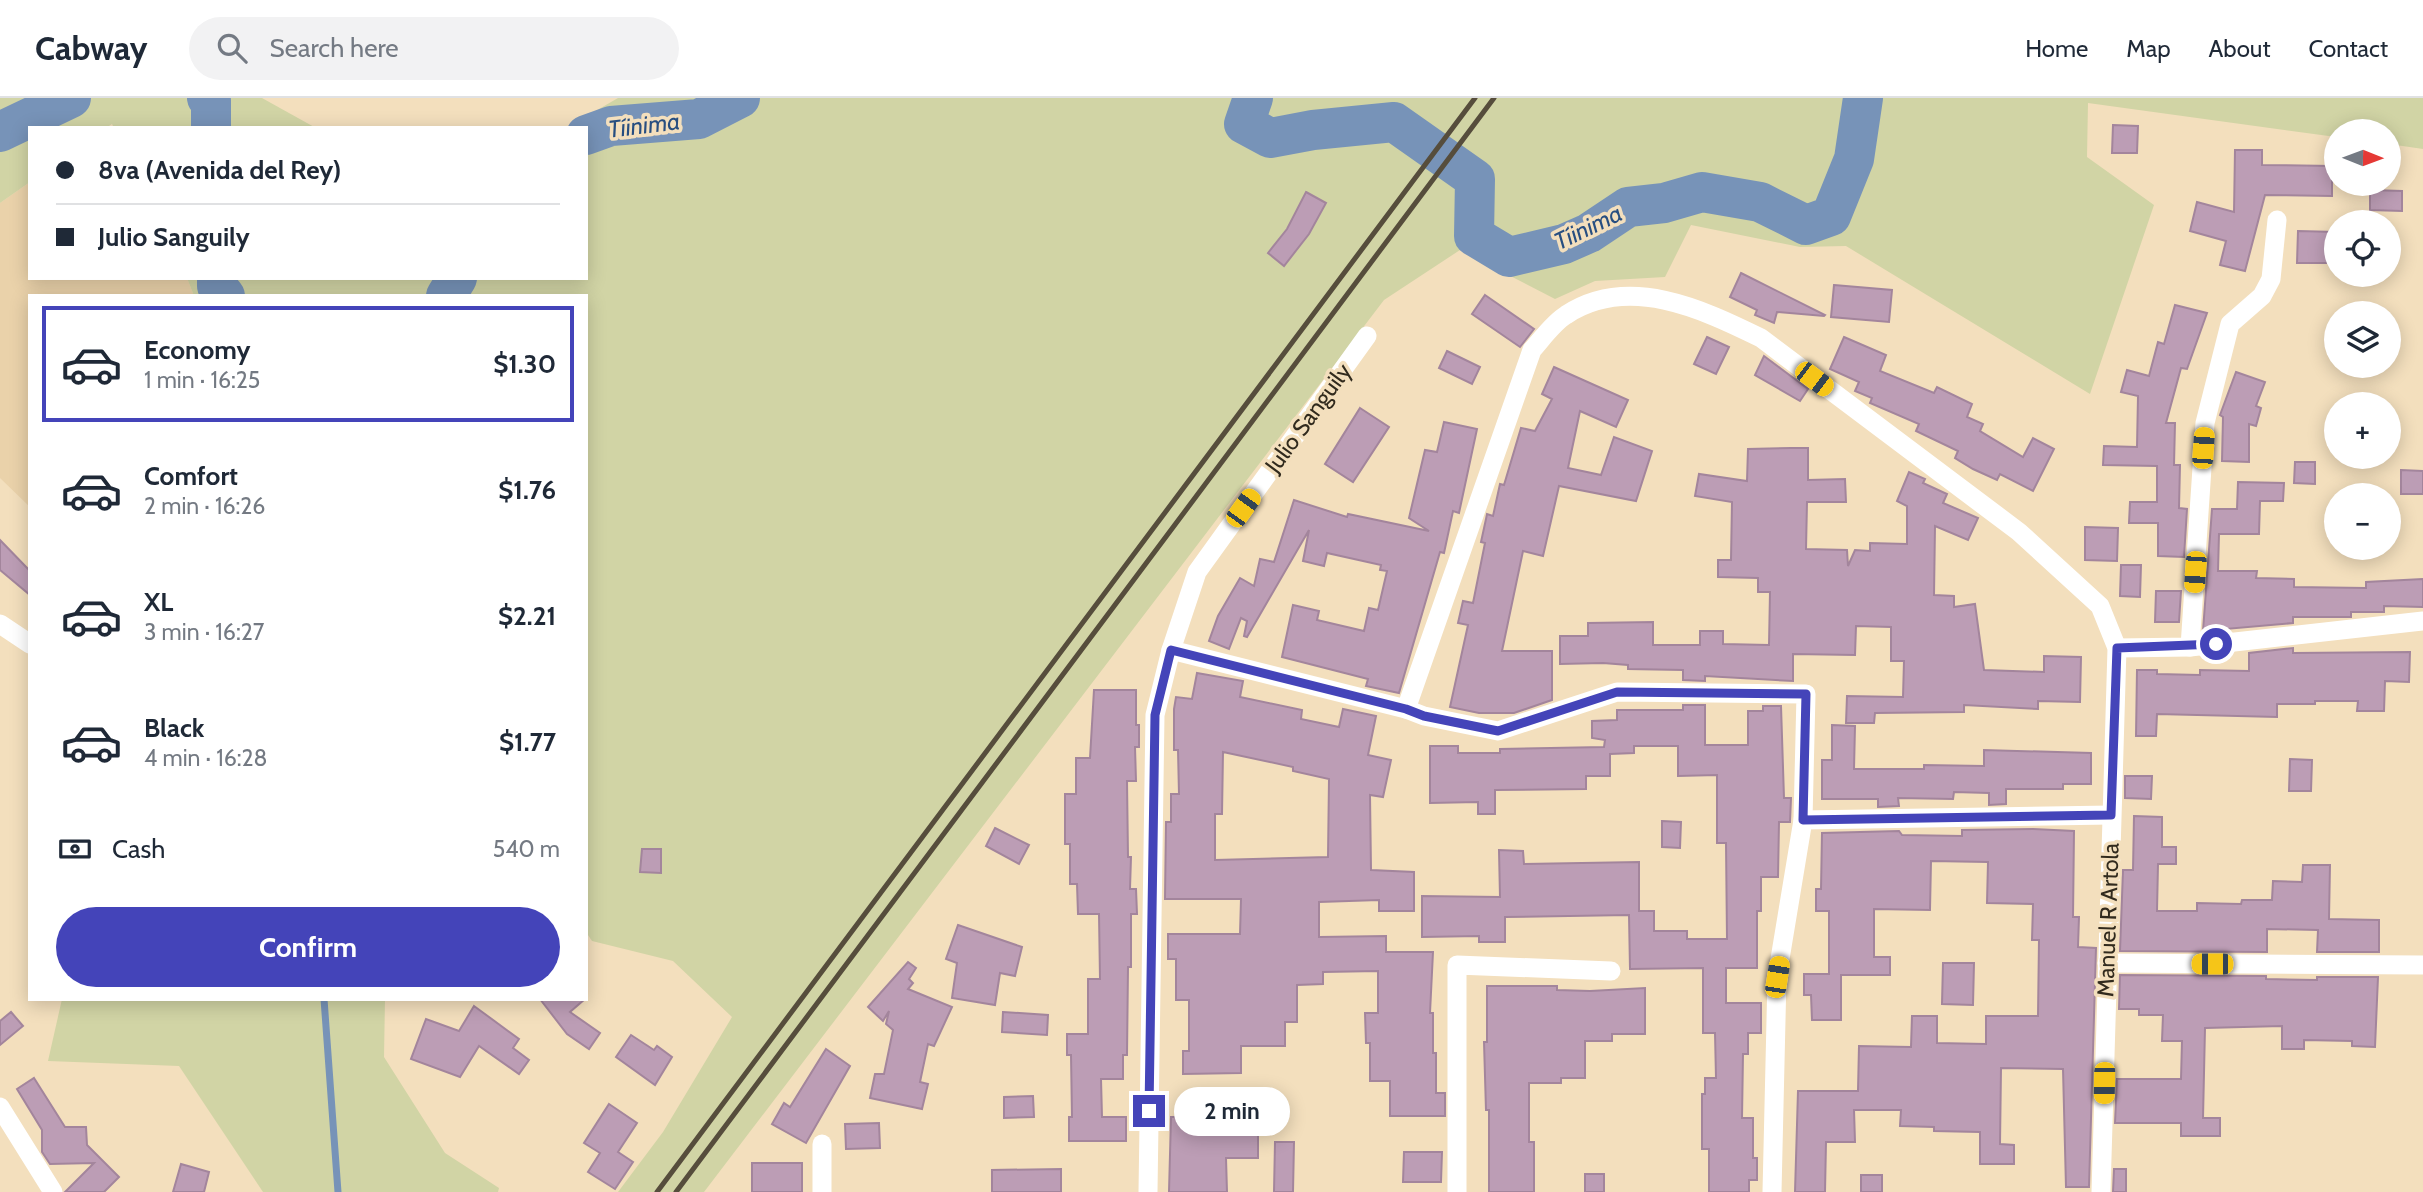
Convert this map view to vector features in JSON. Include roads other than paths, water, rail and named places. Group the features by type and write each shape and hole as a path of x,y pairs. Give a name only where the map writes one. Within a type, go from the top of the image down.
{"street":[{"path":"2190,647 2205,424 2230,324 2262,296 2270,279 2277,220"},
{"path":"1406,709 1532,350 1565,315 1596,302 1646,295 1714,315 1761,338 2019,532 2099,606 2117,648 2190,647 2423,621"},
{"name":"Julio Sanguily","path":"1148,1192 1155,715 1171,650 1197,572 1367,336"},
{"path":"0,624 28,643"},
{"name":"Manuel R Artola","path":"2101,1192 2117,648"},
{"path":"1171,650 1406,709 1424,716 1498,731 1617,692 1806,694 1803,820 1777,977 1772,1192"},
{"path":"1803,820 2111,815"},
{"path":"2107,964 2423,965"},
{"path":"1457,1192 1457,965 1611,971"},
{"path":"0,1107 53,1192"},
{"path":"822,1144 822,1192"}],"waterway":[{"name":"Tíinima","path":"0,132 71,98"},
{"name":"Tíinima","path":"207,98 211,101 211,126"},
{"name":"Tíinima","path":"588,134 611,126 699,119 740,98"},
{"name":"Tíinima","path":"1253,98 1244,124 1270,138 1313,130 1394,122 1475,179 1474,236 1509,257 1564,244 1589,233 1628,207 1664,203 1702,192 1760,202 1806,225 1831,216 1854,159 1863,98"},
{"name":"Tíinima","path":"217,280 217,286 223,294"},
{"name":"Tíinima","path":"447,294 456,280"},
{"path":"324,1001 338,1192"}],"railway":[{"path":"657,1192 1475,98"},
{"path":"676,1192 1494,98"}]}
